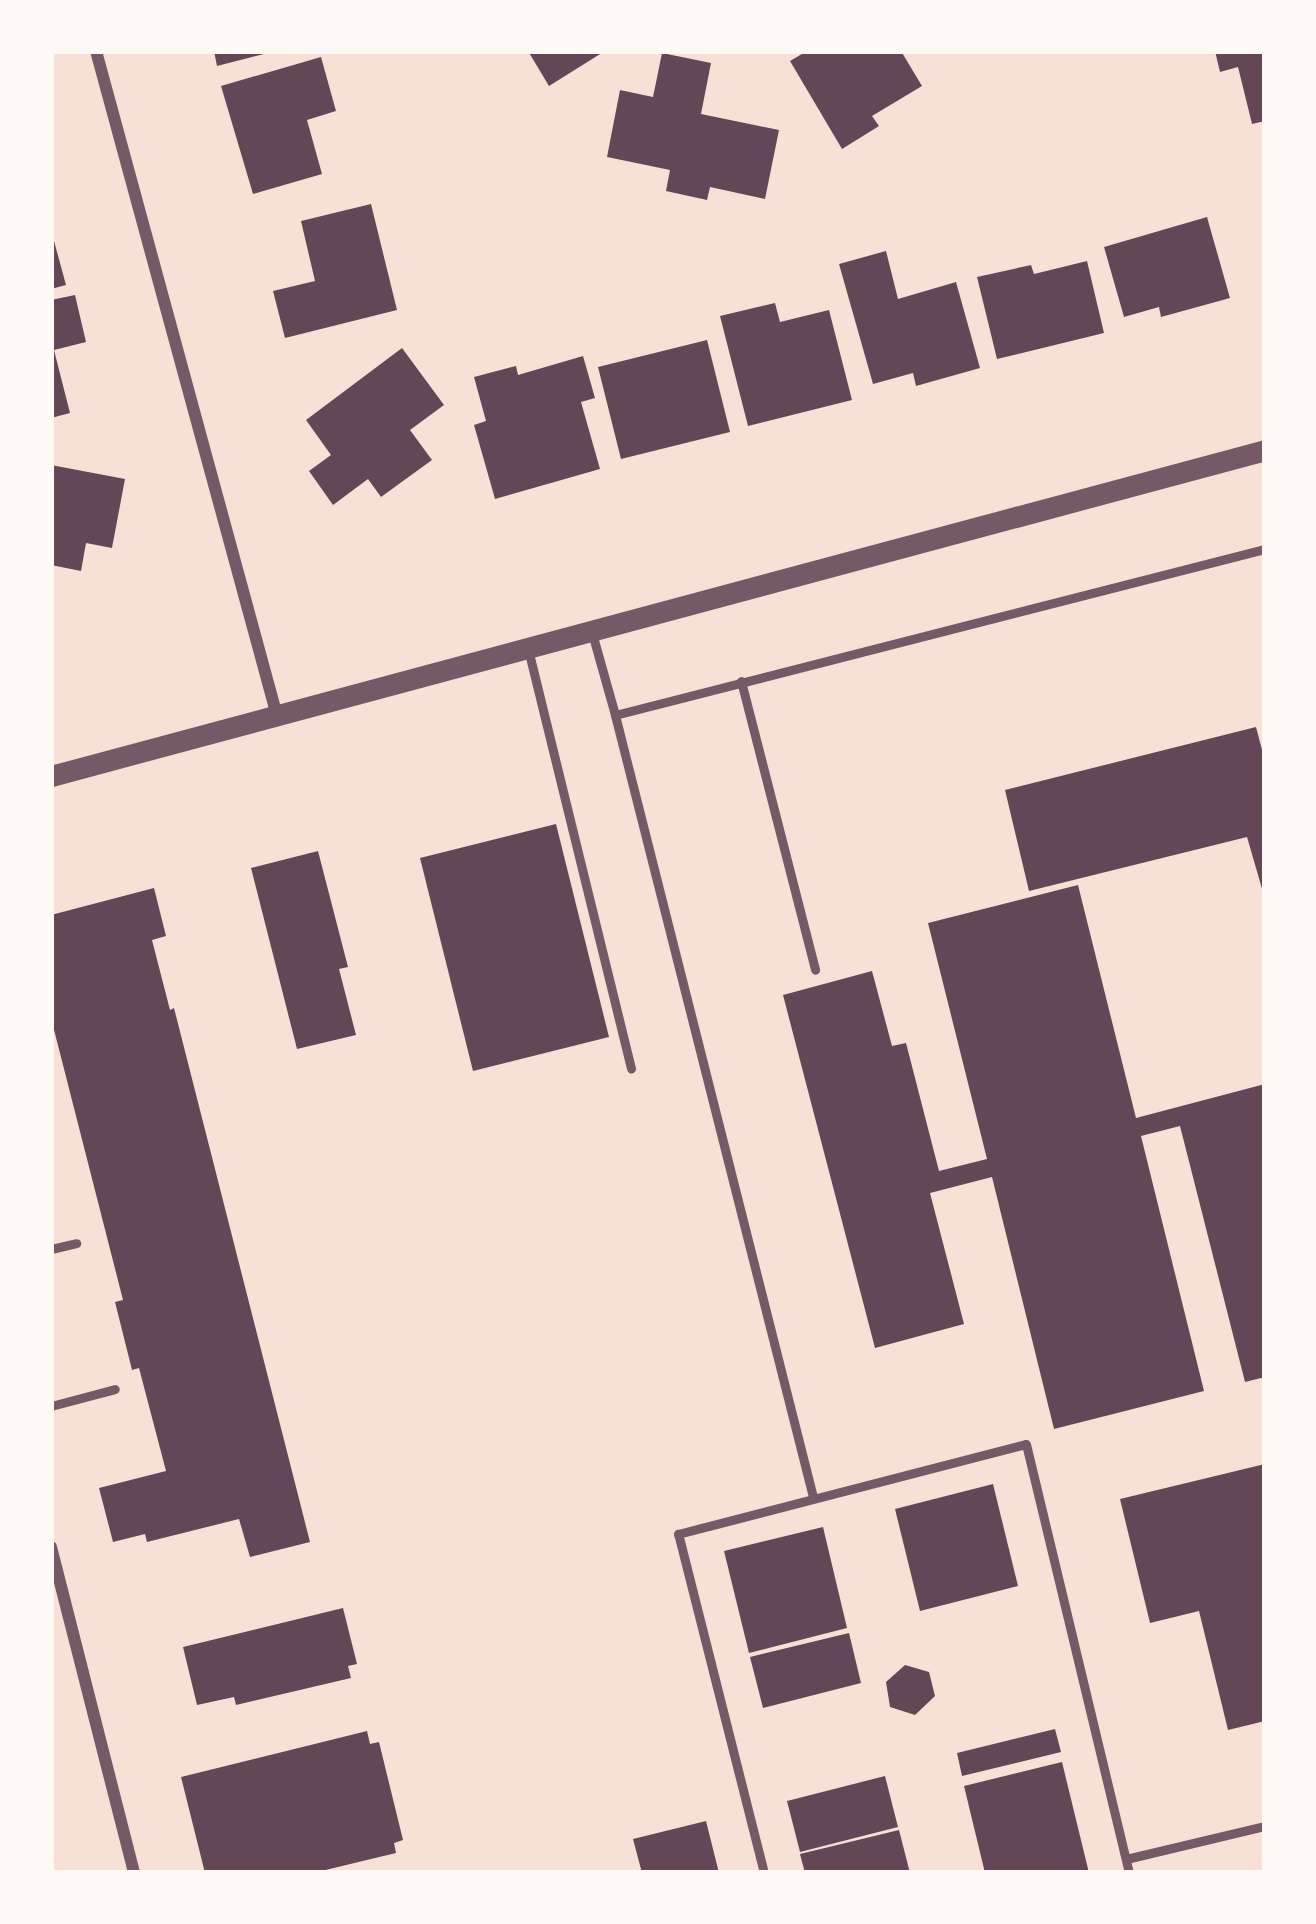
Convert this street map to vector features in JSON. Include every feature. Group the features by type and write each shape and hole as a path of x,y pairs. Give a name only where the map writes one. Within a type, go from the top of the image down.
{"street":[{"path":"96,51 277,716"},
{"path":"51,776 1265,451"},
{"path":"51,1547 134,1873"}],"lane":[{"path":"615,715 1265,550"},
{"path":"592,632 813,1497"},
{"path":"528,649 631,1069"},
{"path":"740,681 815,970"},
{"path":"51,1249 76,1243"},
{"path":"51,1406 115,1389"},
{"path":"764,1873 678,1534 1026,1444 1129,1873"},
{"path":"1126,1859 1265,1826"}],"building":[{"path":"214,51 268,51 268,53 217,66"},
{"path":"528,51 605,51 549,86"},
{"path":"807,51 901,51 922,86 872,116 879,126 842,149 790,61"},
{"path":"1215,51 1265,51 1265,121 1252,124 1238,67 1220,72"},
{"path":"662,53 711,63 701,114 779,130 765,199 710,187 707,200 666,191 670,170 607,157 620,90 653,97"},
{"path":"321,57 336,111 307,120 322,174 253,194 221,86"},
{"path":"371,204 397,310 285,338 273,291 315,281 301,221"},
{"path":"1207,217 1230,298 1161,317 1159,307 1124,317 1104,247"},
{"path":"51,230 66,285 51,289"},
{"path":"886,251 898,299 956,282 980,368 916,386 913,373 873,384 839,264"},
{"path":"1087,261 1104,333 997,359 977,277 1031,265 1034,274"},
{"path":"75,295 86,342 54,350 70,413 51,418 51,300"},
{"path":"775,303 780,322 829,310 852,400 748,426 720,316"},
{"path":"707,340 730,432 621,459 598,367"},
{"path":"402,348 444,405 410,430 432,460 381,497 368,479 333,505 309,471 331,455 306,420"},
{"path":"583,356 595,398 581,402 600,469 495,499 474,425 486,421 474,377 516,366 518,375"},
{"path":"51,465 125,479 112,548 86,543 81,571 51,565"},
{"path":"1256,727 1265,761 1265,899 1247,837 1029,891 1005,790"},
{"path":"556,824 609,1037 473,1071 420,858"},
{"path":"318,851 348,967 339,969 356,1035 297,1049 251,868"},
{"path":"1078,885 1136,1118 1265,1084 1265,1377 1245,1382 1180,1126 1141,1136 1204,1391 1054,1429 992,1177 930,1193 964,1324 875,1348 783,995 872,971 892,1046 906,1043 939,1171 987,1159 928,923"},
{"path":"154,888 166,936 152,940 170,1010 174,1008 310,1542 250,1557 239,1519 147,1542 145,1534 113,1542 99,1488 166,1471 139,1368 132,1370 115,1302 123,1300 51,1018 51,915"},
{"path":"1265,1464 1265,1721 1228,1730 1199,1611 1150,1623 1120,1499"},
{"path":"993,1484 1018,1586 920,1611 895,1509"},
{"path":"823,1527 847,1628 749,1653 724,1551"},
{"path":"343,1608 357,1664 348,1666 351,1678 236,1705 234,1697 197,1705 183,1647"},
{"path":"849,1633 861,1683 763,1708 750,1657"},
{"path":"905,1665 929,1672 935,1696 915,1715 890,1707 886,1682"},
{"path":"1055,1729 1061,1752 962,1776 957,1753"},
{"path":"367,1731 370,1744 379,1742 403,1840 394,1843 396,1853 313,1873 205,1873 181,1777"},
{"path":"1062,1762 1089,1873 985,1873 964,1786"},
{"path":"885,1776 898,1827 800,1852 787,1801"},
{"path":"706,1821 719,1873 642,1873 633,1839"},
{"path":"899,1830 910,1873 805,1873 800,1854"}]}
